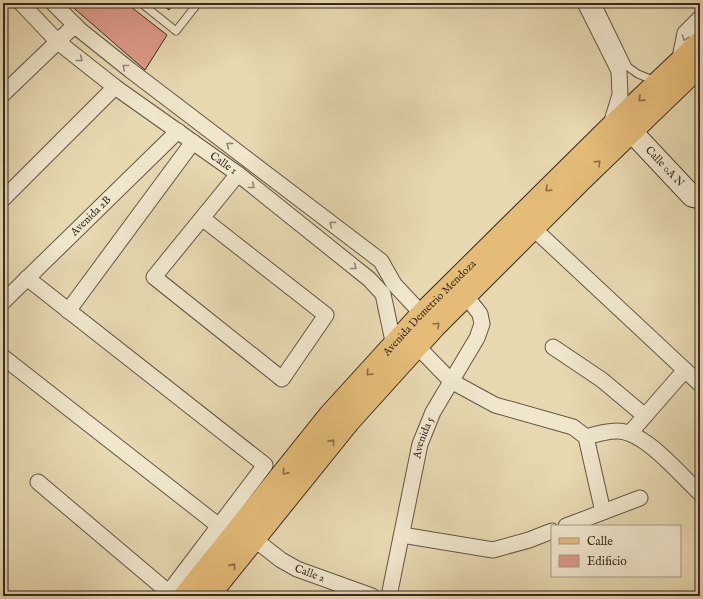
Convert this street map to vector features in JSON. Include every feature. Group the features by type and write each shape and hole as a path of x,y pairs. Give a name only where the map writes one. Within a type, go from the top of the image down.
{"main road":[{"name":"Avenida Demetrio Mendoza","path":"208,596 349,421 417,346 533,228 632,131 690,64 700,43"},
{"name":"Avenida Demetrio Mendoza","path":"176,595 330,415 422,314 608,130 658,83 690,64"}],"street":[{"name":"Calle 1","path":"21,3 58,42 115,86 238,174 369,279 389,289 422,314"},
{"name":"Calle 1","path":"53,3 75,25 130,70 382,261 389,289 394,346"},
{"path":"585,3 623,69 618,106 608,130"},
{"path":"690,64 685,33 700,18"},
{"path":"3,94 75,25"},
{"path":"3,199 115,86"},
{"name":"Avenida 2B","path":"3,302 178,131"},
{"name":"Calle 0A N","path":"632,131 692,196 700,198"},
{"path":"68,311 192,142"},
{"path":"202,218 326,315 282,379 154,277 202,218 238,174"},
{"path":"533,228 700,384"},
{"path":"27,278 265,465 219,526 176,595 38,482"},
{"name":"Avenida 5","path":"389,596 420,444 433,412 477,338 482,324 480,314 466,296"},
{"path":"417,346 452,381 495,405 573,427 586,436 603,512"},
{"path":"553,347 602,380 645,416"},
{"path":"3,357 219,526"},
{"path":"630,433 685,370"},
{"path":"586,436 617,431 630,433 646,442 700,493"},
{"path":"569,525 640,498"},
{"path":"402,535 493,550 529,540 551,531"},
{"name":"Calle 2","path":"254,539 281,560 297,569 372,596"}],"lane":[{"path":"141,3 176,31 198,3"},
{"path":"597,3 623,69 658,83"}],"building":[{"path":"68,3 126,3 167,35 145,70"},
{"path":"160,3 174,3 169,10"}]}
